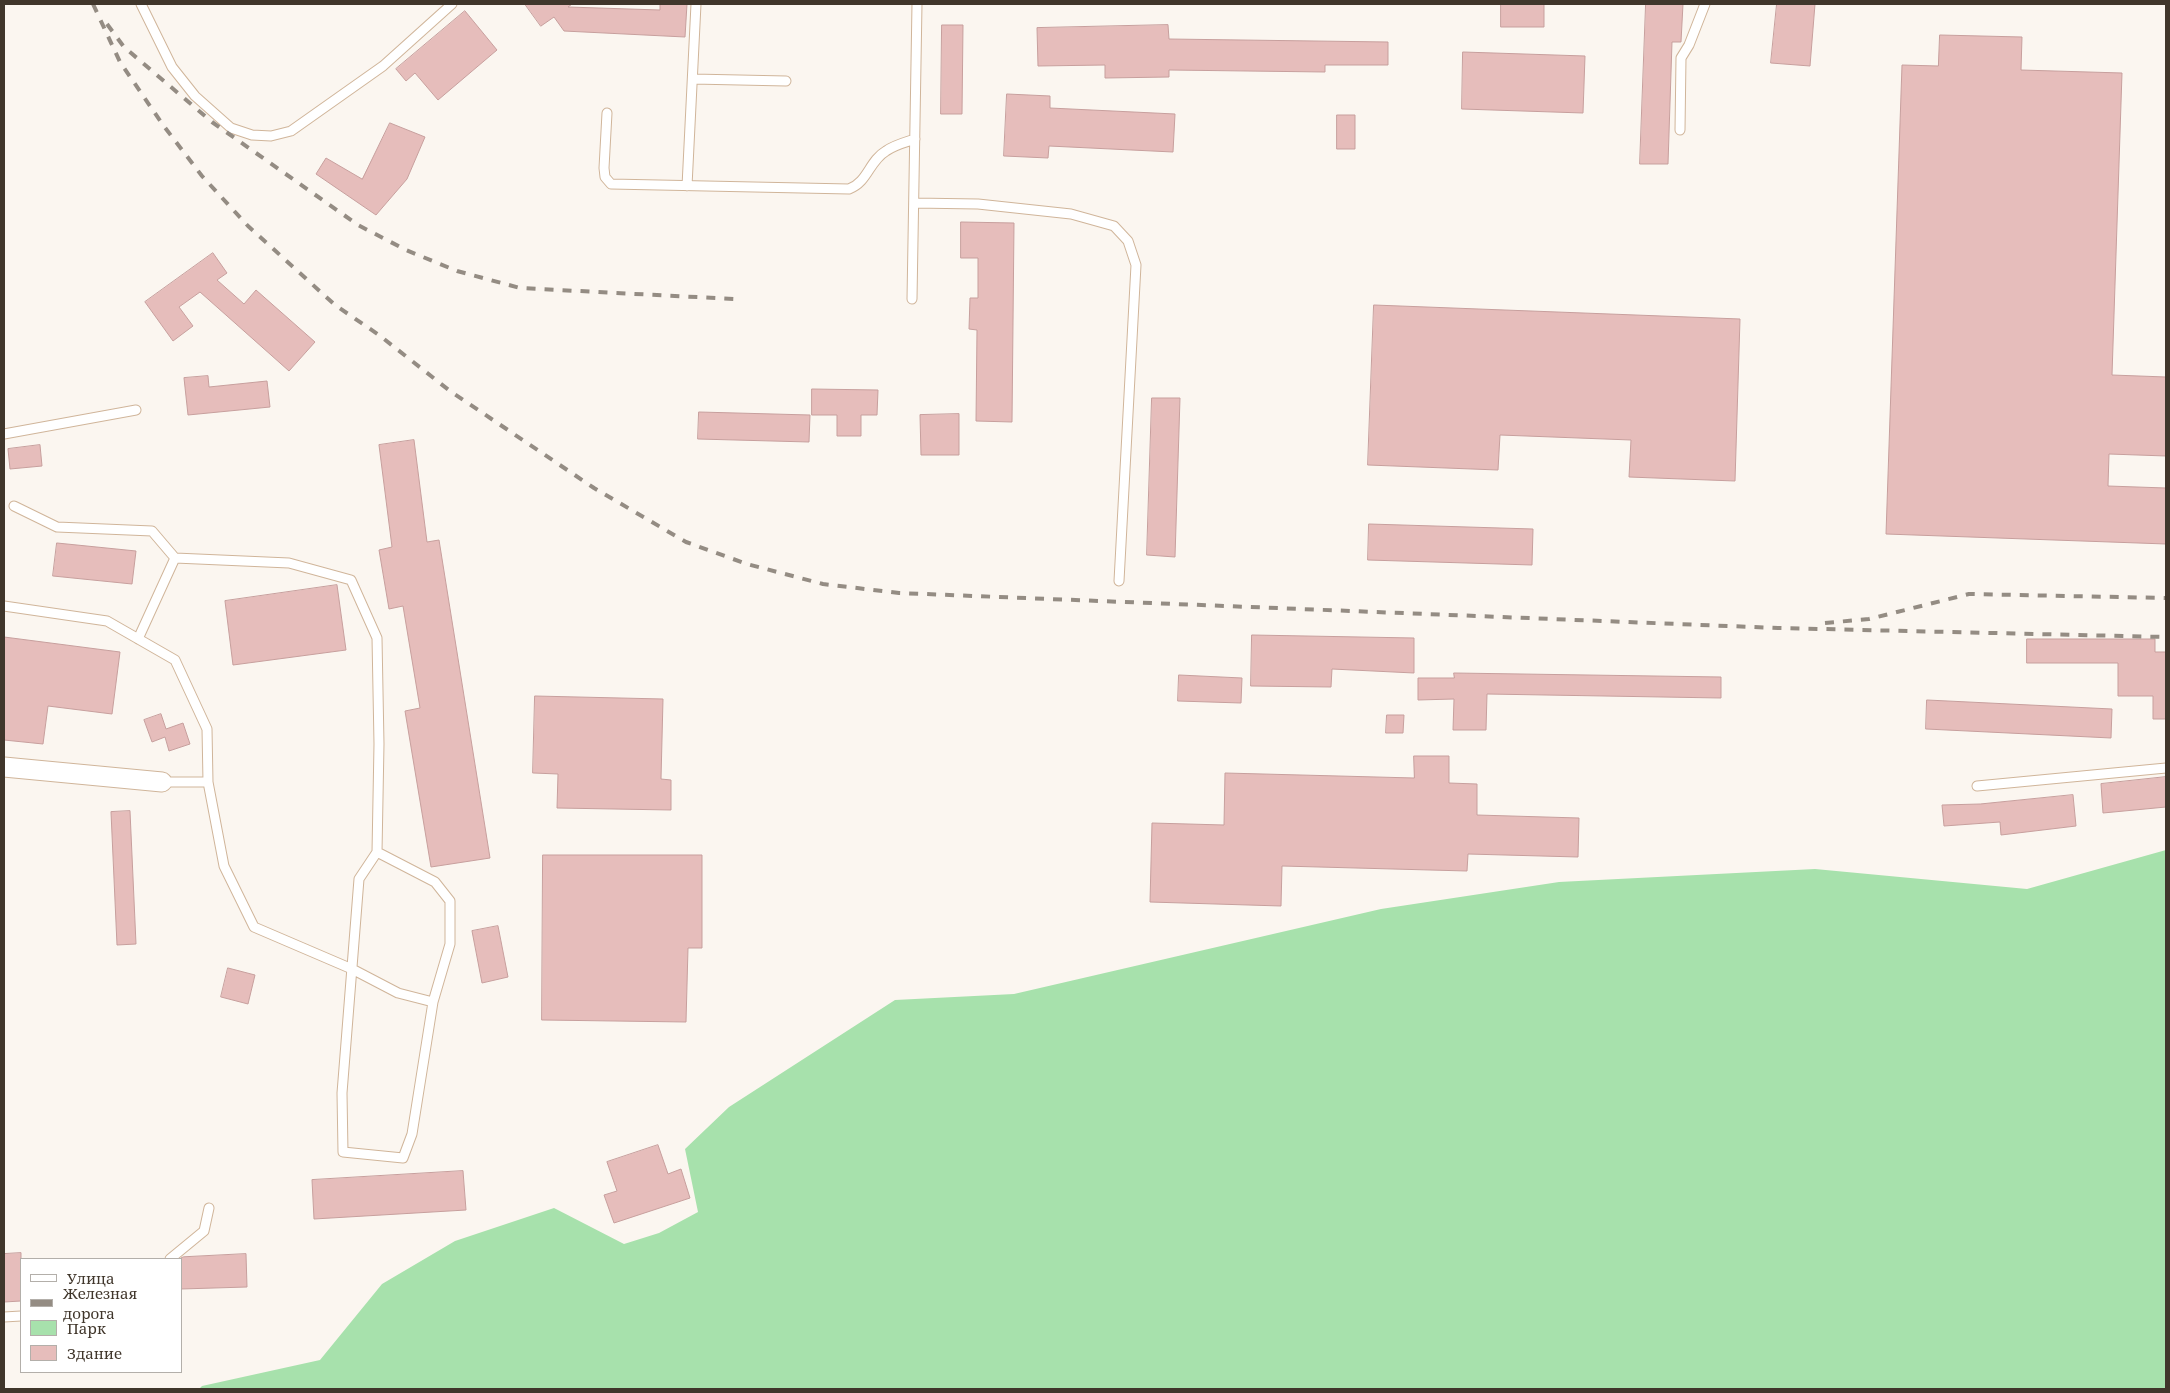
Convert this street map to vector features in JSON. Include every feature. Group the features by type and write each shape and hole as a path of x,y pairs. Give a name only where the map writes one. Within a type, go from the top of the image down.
{"street":[{"path":"4,767 162,782"}],"lane":[{"path":"141,4 172,67 195,96 231,128 252,135 271,136 291,131 383,66 452,4"},
{"path":"688,186 696,4"},
{"path":"912,299 917,4"},
{"path":"1680,130 1681,58 1689,45 1705,4"},
{"path":"692,79 786,81"},
{"path":"608,113 604,168 605,177 611,184 849,189 858,186 864,180 869,167 885,151 915,139"},
{"path":"914,203 978,204 1071,214 1114,226 1128,242 1136,265 1119,581"},
{"path":"4,434 136,410"},
{"path":"14,506 57,527 152,531 175,558 289,563 351,580 377,638 380,744 377,852 359,880 342,1093 343,1152 403,1158 412,1134 433,1002 450,944 450,900 436,882 377,852"},
{"path":"138,639 175,558"},
{"path":"4,606 107,621 175,660 207,729 208,782 224,866 254,928 352,969 398,992 433,1002"},
{"path":"1977,786 2166,768"},
{"path":"162,782 208,782"},
{"path":"171,1258 204,1231 209,1208"},
{"path":"4,1317 20,1316"}],"green space":[{"path":"2166,850 2166,1389 199,1389 202,1386 320,1360 382,1284 455,1241 554,1208 624,1244 659,1233 698,1212 685,1149 729,1107 895,1000 1014,994 1381,909 1559,882 1815,869 2027,889"}],"building":[{"path":"525,4 572,4 568,7 660,10 660,4 687,4 685,37 564,31 554,17 541,26"},
{"path":"1501,4 1544,4 1544,27 1501,27"},
{"path":"1646,4 1683,4 1681,42 1672,42 1668,164 1640,164"},
{"path":"1777,4 1815,4 1810,66 1771,63"},
{"path":"465,11 497,50 438,100 415,73 406,81 396,69"},
{"path":"942,25 963,25 962,114 941,114"},
{"path":"1168,25 1169,39 1388,42 1388,65 1325,65 1325,72 1169,70 1169,77 1105,78 1105,65 1038,66 1037,28"},
{"path":"1940,35 2022,37 2021,70 2122,73 2112,375 2166,377 2166,456 2109,454 2108,486 2166,488 2166,544 1886,534 1902,65 1938,66"},
{"path":"1463,52 1585,56 1583,113 1462,109"},
{"path":"1007,94 1050,96 1050,108 1175,114 1173,152 1049,146 1048,158 1004,156"},
{"path":"1337,115 1355,115 1355,149 1337,149"},
{"path":"390,123 425,137 407,179 376,215 316,174 326,158 362,179"},
{"path":"961,222 1014,223 1012,422 976,421 977,330 969,329 970,298 978,298 978,258 961,258"},
{"path":"213,253 227,273 217,280 244,304 256,290 315,342 289,371 200,292 179,307 193,326 173,341 145,302"},
{"path":"1374,305 1740,319 1735,481 1629,477 1631,440 1500,435 1498,470 1368,465"},
{"path":"208,376 209,387 267,381 270,407 188,415 184,378"},
{"path":"812,389 878,390 877,415 861,415 861,436 837,436 837,415 812,415"},
{"path":"1152,398 1180,398 1175,557 1147,555"},
{"path":"699,412 810,415 809,442 698,439"},
{"path":"959,414 959,455 921,455 920,415"},
{"path":"414,440 427,542 439,540 490,858 431,867 405,711 420,708 403,606 389,609 379,550 392,547 379,445"},
{"path":"40,445 42,466 10,469 8,449"},
{"path":"1369,524 1533,529 1532,565 1368,560"},
{"path":"57,543 136,551 132,584 53,576"},
{"path":"337,585 346,650 233,665 225,601"},
{"path":"1252,635 1414,638 1414,673 1332,669 1331,687 1251,686"},
{"path":"4,637 120,652 112,714 48,706 43,744 4,740"},
{"path":"2027,639 2155,639 2155,652 2166,652 2166,719 2153,719 2153,696 2118,696 2118,663 2027,663"},
{"path":"1454,673 1721,677 1721,698 1487,694 1486,730 1453,730 1454,699 1418,700 1418,678 1454,678"},
{"path":"1179,675 1242,678 1241,703 1178,701"},
{"path":"535,696 663,699 661,779 671,780 671,810 557,808 558,774 533,773"},
{"path":"1927,700 2112,709 2111,738 1926,729"},
{"path":"161,714 166,729 183,723 190,744 169,751 165,737 152,742 144,720"},
{"path":"1387,715 1404,715 1403,733 1386,733"},
{"path":"1414,756 1449,756 1449,783 1477,784 1477,815 1579,818 1578,857 1468,854 1467,871 1282,866 1281,906 1150,902 1152,823 1224,825 1225,773 1414,778"},
{"path":"2166,777 2166,807 2103,813 2101,784"},
{"path":"2073,795 2076,826 2001,835 2000,822 1944,826 1942,805 1980,804"},
{"path":"130,811 136,944 117,945 111,812"},
{"path":"543,855 702,855 702,948 688,948 686,1022 542,1020"},
{"path":"498,926 508,977 482,983 472,931"},
{"path":"228,968 255,975 248,1004 221,997"},
{"path":"658,1145 668,1174 681,1169 690,1198 614,1223 604,1195 617,1191 607,1162"},
{"path":"463,1171 466,1210 314,1219 312,1180"},
{"path":"21,1253 20,1301 4,1302 4,1254"},
{"path":"246,1254 247,1287 182,1289 181,1258"}],"railway":[{"path":"93,4 120,62 163,125 202,176 248,226 335,305 379,335 450,391 594,488 686,542 747,564 823,584 899,593 1778,628 2166,637"},
{"path":"107,24 124,47 212,122 358,225 406,250 457,271 520,288 734,299"},
{"path":"1825,623 1869,619 1969,594 2166,598"}]}
